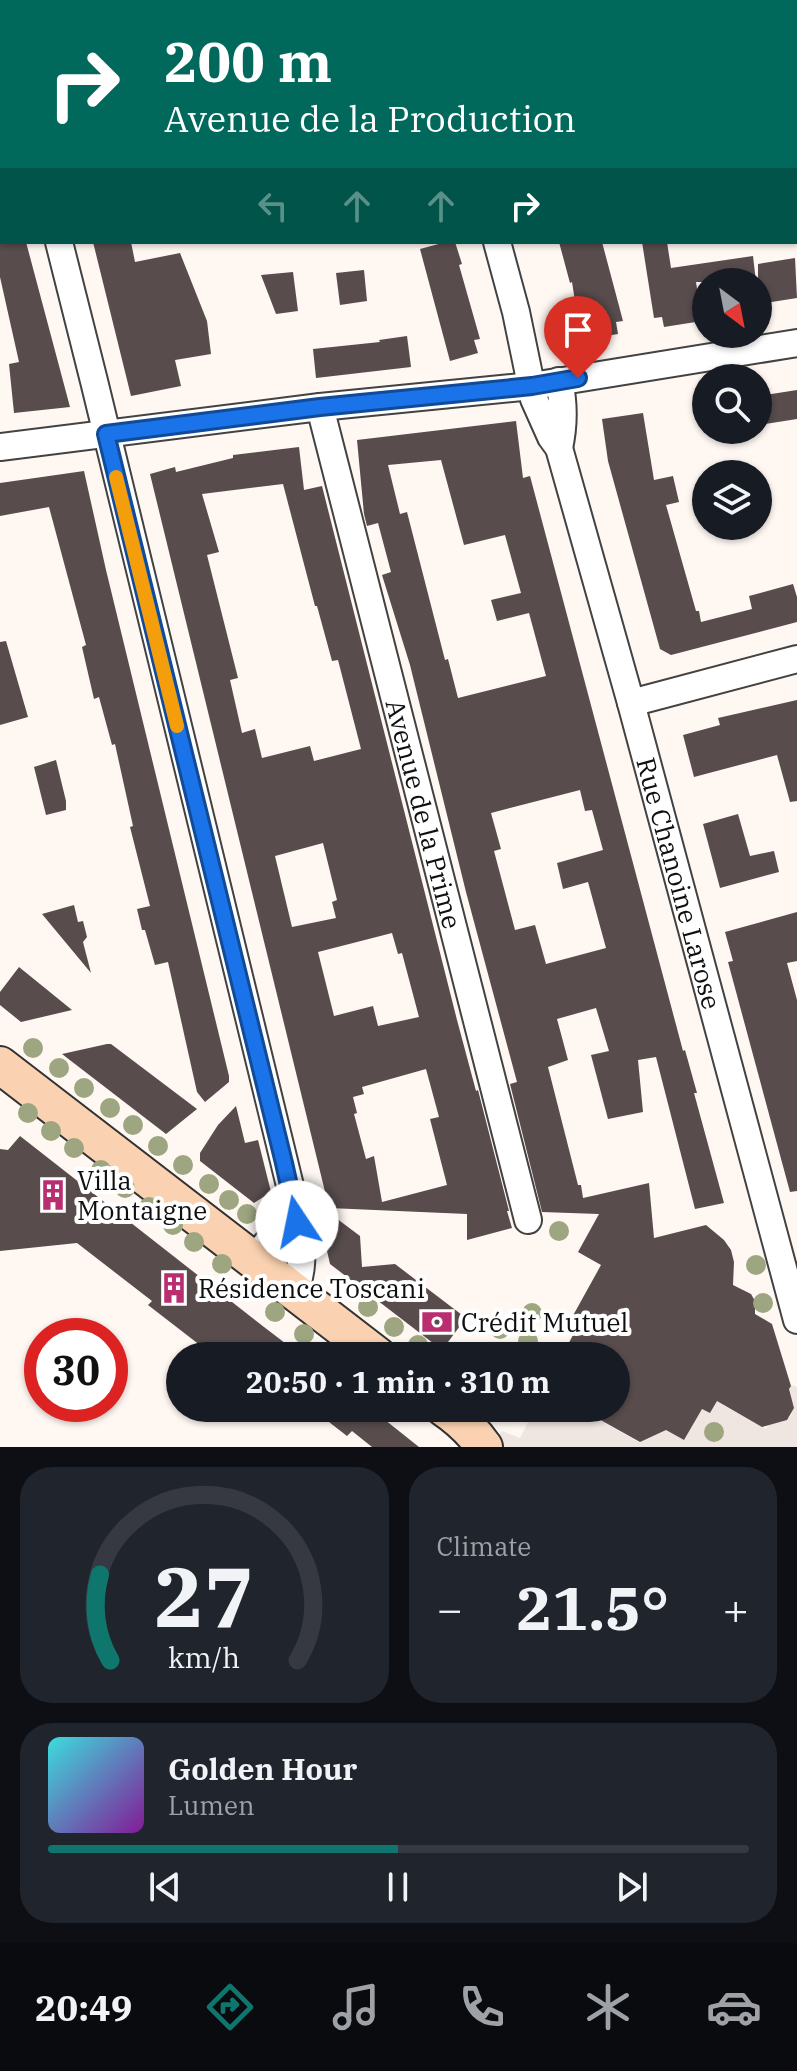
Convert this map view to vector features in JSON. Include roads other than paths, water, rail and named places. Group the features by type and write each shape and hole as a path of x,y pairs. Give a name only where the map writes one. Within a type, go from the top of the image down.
{"main road":[{"path":"0,1065 360,1342"},
{"path":"444,1422 455,1447"},
{"path":"463,1422 484,1447"}],"street":[{"path":"59,244 292,1194 303,1263 295,1292"},
{"name":"Rue Chanoine Larose","path":"498,244 534,399 559,448 797,1320"},
{"path":"0,447 320,407 532,386 797,343"},
{"name":"Rue Chanoine Larose","path":"559,381 563,407 559,448"},
{"name":"Avenue de la Prime","path":"320,407 528,1220"},
{"path":"631,703 797,659"},
{"path":"253,1260 277,1232 292,1194"}],"place":[{"name":"Villa Montaigne","path":"53,1195"},
{"name":"Résidence Toscani","path":"174,1288"},
{"name":"Crédit Mutuel","path":"437,1322"}]}
